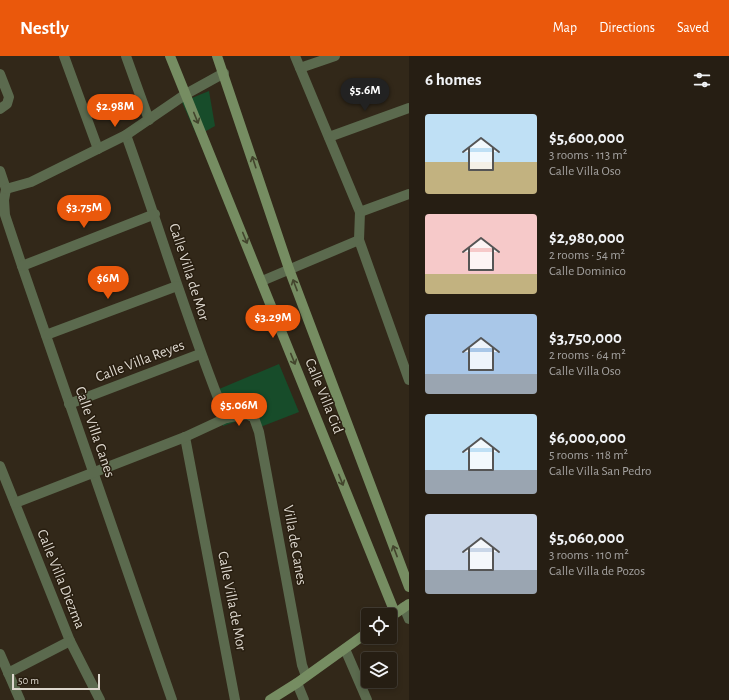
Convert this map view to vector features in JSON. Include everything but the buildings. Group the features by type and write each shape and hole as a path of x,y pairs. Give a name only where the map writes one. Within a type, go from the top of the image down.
{"street":[{"path":"64,56 98,149"},
{"path":"126,56 149,120"},
{"name":"Calle Villa Cid","path":"170,56 262,281 389,608"},
{"name":"Calle Villa Cid","path":"217,56 289,269 409,587"},
{"path":"296,56 360,212 359,240 409,380"},
{"path":"300,68 335,56"},
{"path":"0,74 9,97 4,107"},
{"path":"6,189 31,182 98,149 149,120 186,94 224,74"},
{"path":"329,137 409,108"},
{"name":"Calle Villa de Mor","path":"126,134 155,214 200,354 226,418"},
{"name":"Calle Villa Canes","path":"0,171 6,189 5,215 172,700"},
{"path":"360,212 409,194"},
{"path":"22,266 155,214"},
{"path":"262,281 359,240"},
{"path":"46,335 178,286"},
{"name":"Calle Villa Reyes","path":"69,404 200,354"},
{"name":"Villa de Canes","path":"226,418 247,414 254,418 259,432 302,665 306,676"},
{"path":"14,503 185,437 226,418"},
{"name":"Calle Villa de Mor","path":"185,437 235,700"},
{"name":"Calle Villa Diezma","path":"0,466 70,641 100,700"},
{"path":"397,612 406,606 409,619"},
{"path":"270,700 297,683 361,637"},
{"path":"8,673 70,641"},
{"path":"345,649 367,700"},
{"path":"0,654 20,700"},
{"path":"297,683 304,700"}],"green space":[{"path":"209,91 215,126 197,136 182,102"},
{"path":"279,364 299,412 253,430 250,417 223,426 212,392"}]}
